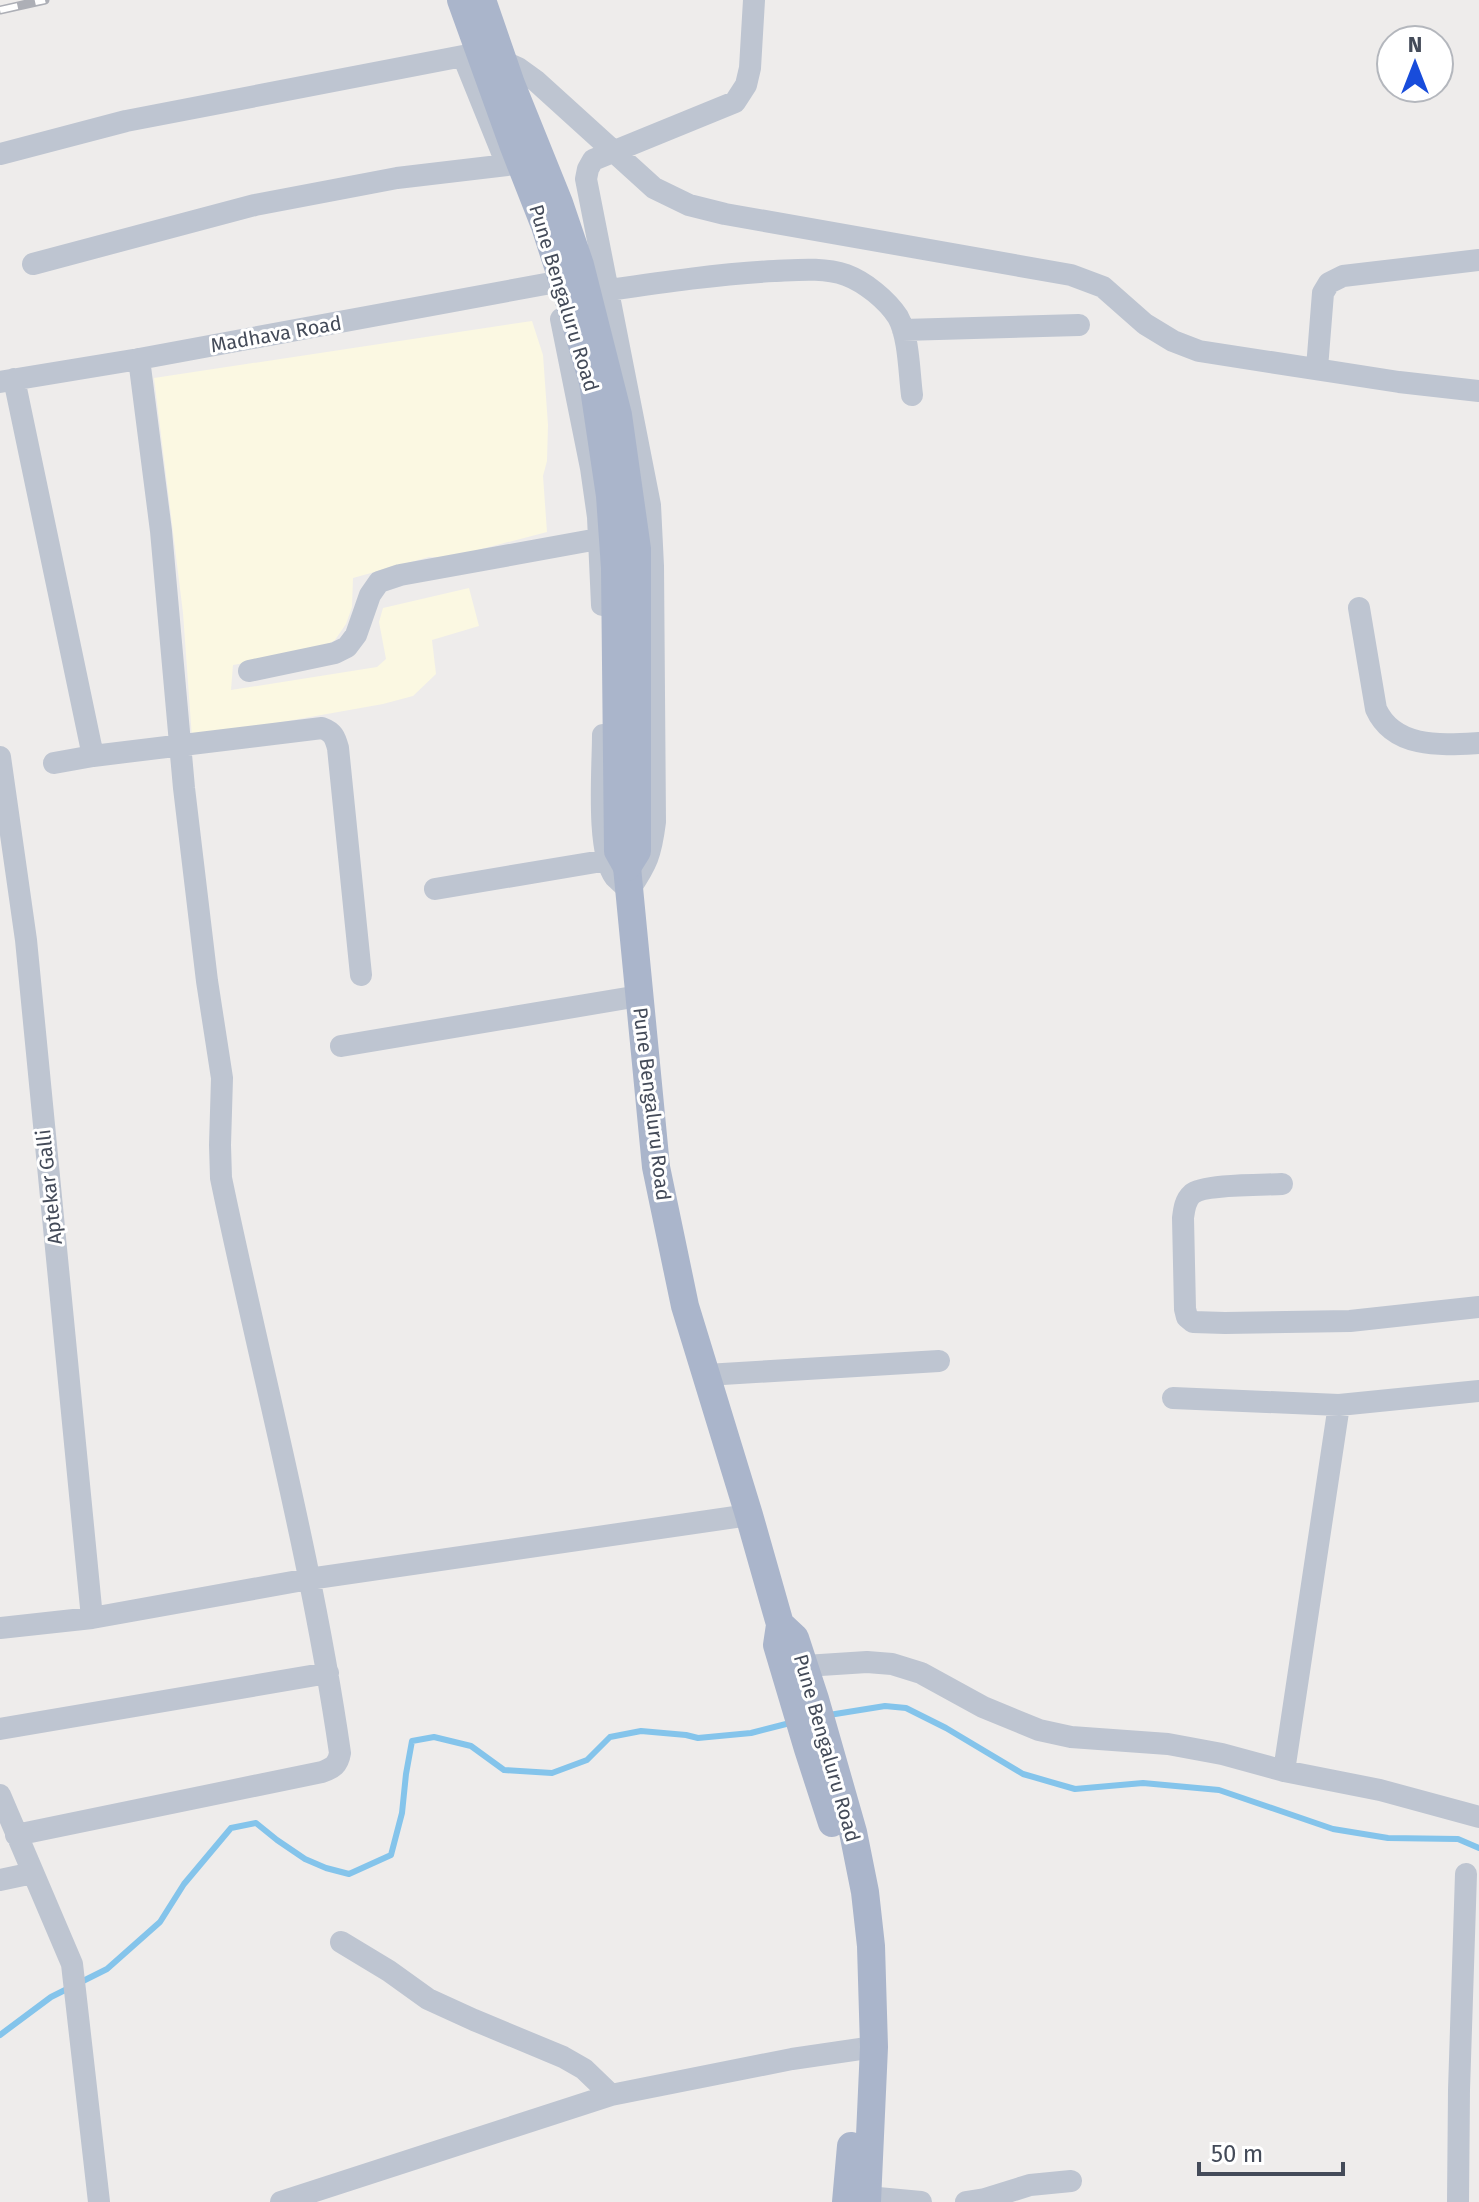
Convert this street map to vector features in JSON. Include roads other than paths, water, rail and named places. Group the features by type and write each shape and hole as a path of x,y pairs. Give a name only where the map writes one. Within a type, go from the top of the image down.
{"main road":[{"name":"Pune Bengaluru Road","path":"461,0 545,226 593,382 610,496 615,568 618,851 639,996 656,1167 685,1306 780,1624 795,1638 805,1666 804,1699 817,1744 853,1832 865,1892 871,1946 860,2200"},
{"path":"482,0 580,265 618,415 637,549 637,851 621,872"},
{"path":"780,1624 777,1645 804,1699"}],"street":[{"path":"435,889 621,872 645,867 655,822 650,505 586,179 593,160 735,102 746,85 750,68 754,0"},
{"path":"0,154 126,121 463,56 489,55 518,68 536,81 654,188 689,205 1071,275 1103,287 1145,324 1173,341 1199,351 1399,382 1479,391"},
{"path":"463,56 527,210 551,283 564,328 586,438 598,517 603,834 621,872"},
{"path":"33,264 255,205 397,178 507,165"},
{"path":"1317,368 1323,293 1329,283 1343,276 1479,260"},
{"path":"609,290 742,273 801,270 848,276 868,287 897,316 903,330 912,395"},
{"name":"Madhava Road","path":"7,381 551,283"},
{"path":"903,330 1079,325"},
{"path":"16,1835 322,1772 333,1768 339,1761 340,1753 328,1673 273,1404 221,1178 222,1078 207,981 161,531 139,359"},
{"path":"7,381 93,756"},
{"path":"249,671 335,653 347,647 356,635 370,595 379,582 400,575 598,539"},
{"path":"1359,608 1376,709 1382,722 1417,742 1450,745 1479,743"},
{"path":"54,763 322,728 330,731 338,748 361,975"},
{"name":"Aptekar Galli","path":"0,757 26,940 92,1618"},
{"path":"341,1046 639,996"},
{"path":"1282,1184 1202,1188 1190,1194 1185,1205 1183,1233 1185,1309 1187,1317 1193,1322 1350,1321 1479,1307"},
{"path":"706,1375 939,1361"},
{"path":"1173,1398 1339,1405 1479,1391"},
{"path":"1284,1771 1339,1405"},
{"path":"0,1628 92,1618 309,1579 749,1515"},
{"path":"805,1666 867,1662 892,1664 921,1673 983,1707 1039,1730 1071,1737 1168,1744 1222,1754 1284,1771 1380,1790 1479,1817"},
{"path":"0,1729 328,1673"},
{"path":"0,1795 72,1964 99,2202"},
{"path":"0,1880 33,1873"},
{"path":"1458,2202 1466,1874"},
{"path":"341,1942 428,1999 563,2057 584,2069 611,2095"},
{"path":"281,2202 611,2095 792,2059 866,2048"},
{"path":"966,2202 1030,2185 1071,2181"},
{"path":"860,2200 921,2202"}],"waterway":[{"path":"829,1715 885,1706 906,1708 1023,1774 1075,1789 1143,1783 1219,1790 1333,1829 1388,1838 1458,1839 1479,1848"},
{"path":"79,1983 107,1969 160,1922 184,1884 231,1828 256,1823 305,1859 349,1874 391,1855 402,1813 412,1741 434,1737 471,1746 504,1770 552,1773 587,1760 610,1737 641,1731 698,1738 751,1733 790,1723"},
{"path":"0,2035 51,1997 69,1988"}],"railway":[{"path":"0,10 45,0"}]}
